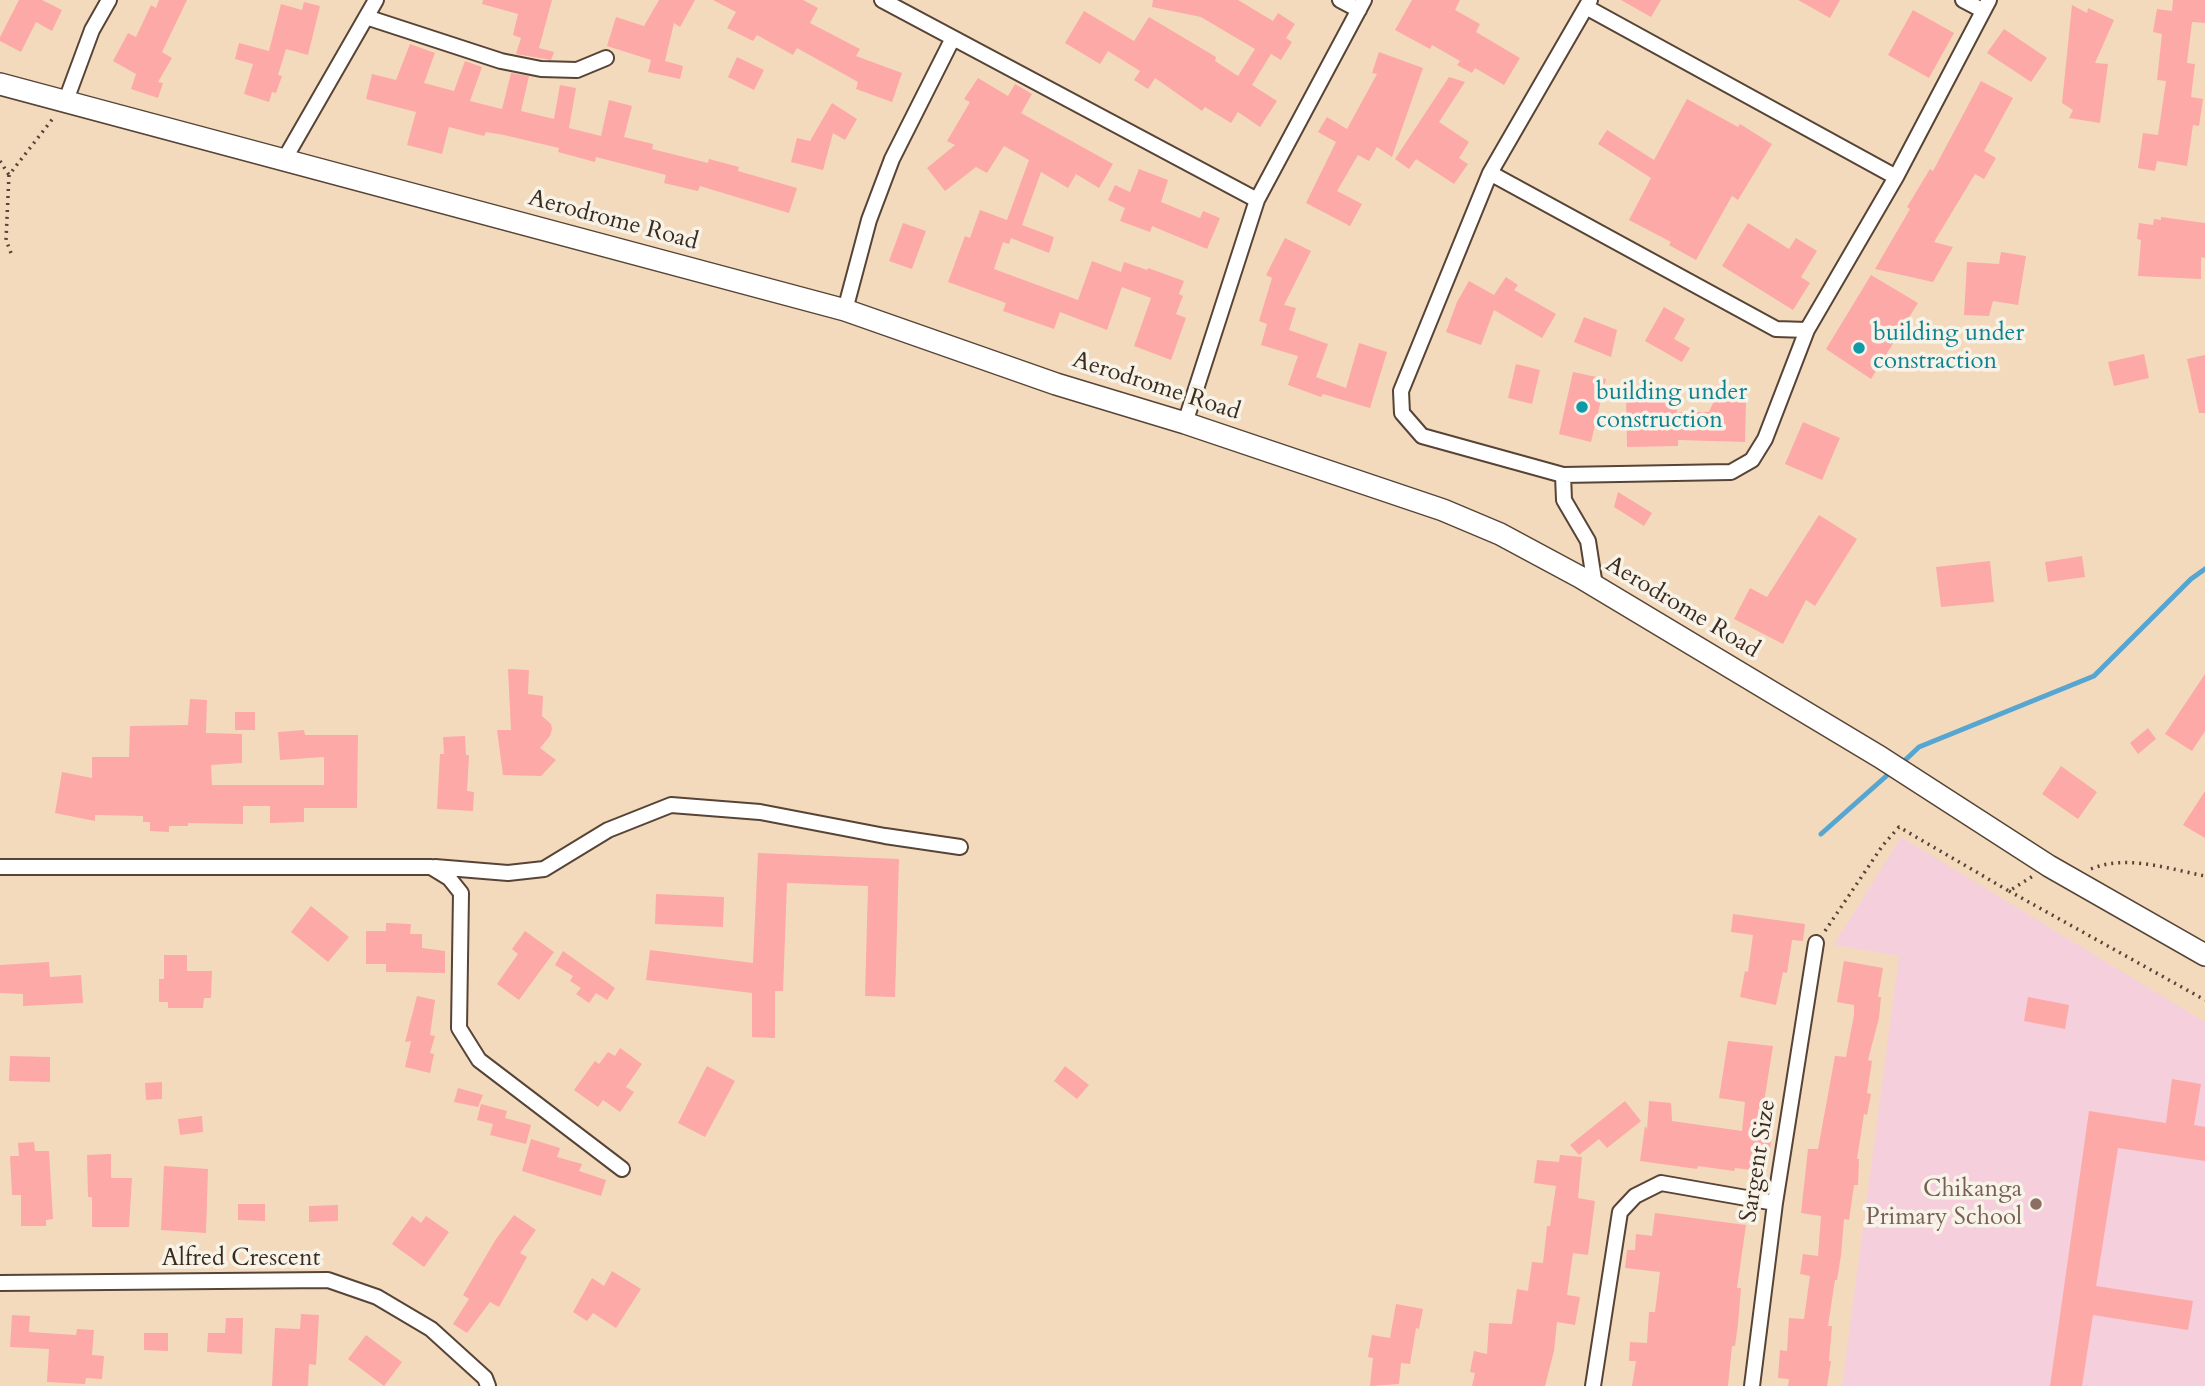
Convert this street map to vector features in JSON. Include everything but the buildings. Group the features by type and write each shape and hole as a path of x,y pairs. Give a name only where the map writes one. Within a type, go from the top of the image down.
{"street":[{"path":"65,103 92,30 109,0"},
{"path":"284,160 376,0"},
{"path":"882,0 1257,200"},
{"path":"1185,423 1257,200 1362,5 1340,0"},
{"path":"1896,177 1588,4 1490,173 1401,391 1402,413 1422,436 1563,475 1731,472 1752,460 1765,439 1807,330 1896,177 1986,5 1964,0"},
{"path":"366,17 501,61 541,69 577,70 606,58"},
{"path":"845,310 870,220 892,159 953,38"},
{"name":"Aerodrome Road","path":"0,84 845,310 1056,384 1185,423 1443,510 1500,534 1595,586 1880,757 2049,866 2205,955"},
{"path":"1490,173 1776,329 1807,330"},
{"path":"1563,475 1564,500 1588,541 1595,586"},
{"path":"0,867 430,867 508,873 544,869 608,830 671,805 760,812 960,847"},
{"path":"430,867 449,878 461,893 459,1028 479,1060 622,1168"},
{"name":"Sargent Size","path":"1752,1386 1775,1203 1816,943"},
{"path":"1593,1386 1620,1212 1635,1196 1661,1183 1775,1203"},
{"name":"Alfred Crescent","path":"0,1283 327,1280 377,1297 431,1329 485,1378 488,1386"}],"path":[{"path":"9,176 65,103"},
{"path":"0,161 9,176 6,240 11,253"},
{"path":"1816,943 1883,845 1899,827 2205,1000"},
{"path":"2069,877 2105,863 2149,864 2205,876"},
{"path":"2009,891 2049,866"}],"shaded area":[{"name":"Chikanga Primary School","path":"1901,837 2205,1022 2205,1386 1842,1386 1899,956 1834,945"}],"waterway":[{"path":"1900,765 1919,747 2094,676 2191,579 2205,569"},
{"path":"1821,834 1892,771"}],"place":[{"name":"building under constraction","path":"1859,348"},
{"name":"building under construction","path":"1582,407"},
{"name":"Chikanga Primary School","path":"2036,1204"}]}
